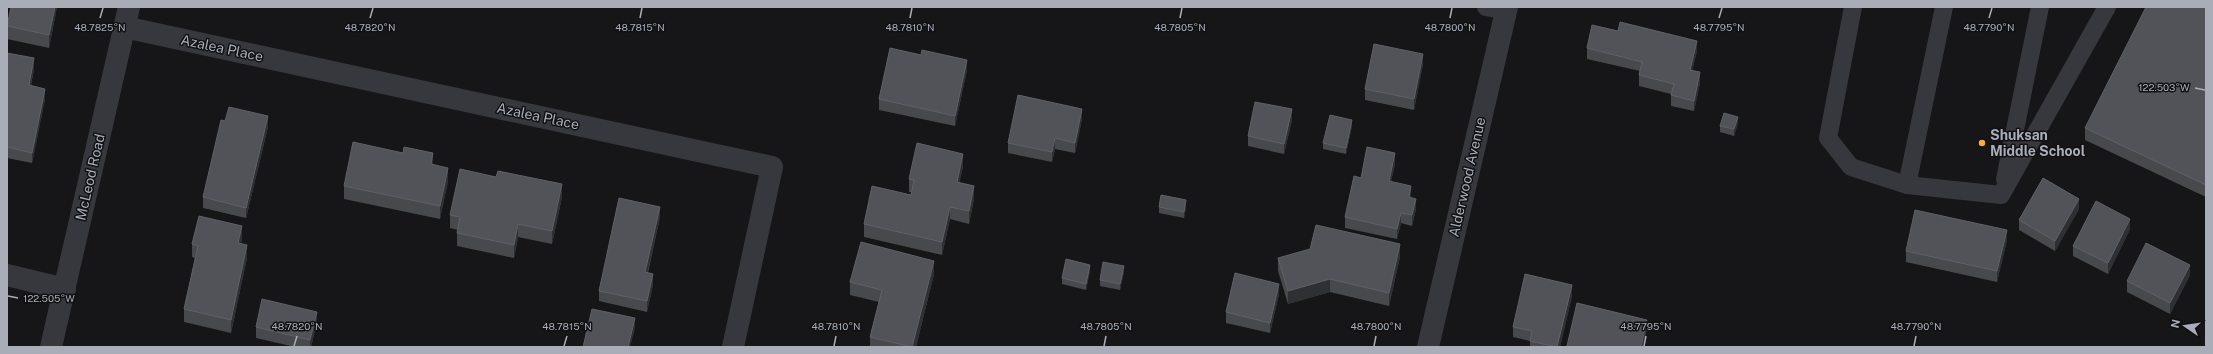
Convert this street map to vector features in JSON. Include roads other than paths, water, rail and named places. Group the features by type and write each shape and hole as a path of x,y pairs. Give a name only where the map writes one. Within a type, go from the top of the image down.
{"street":[{"name":"Alderwood Avenue","path":"1428,347 1499,8"},
{"name":"McLeod Road","path":"51,347 127,17"},
{"name":"Azalea Place","path":"127,17 772,167 733,347"},
{"path":"7,275 65,289"}],"lane":[{"path":"1853,7 1828,138 1851,167 1907,185 2001,195"},
{"path":"1907,185 1944,7"},
{"path":"2001,195 2040,7"},
{"path":"2001,195 2107,7"}],"place":[{"name":"Shuksan Middle School","path":"1982,143"}]}
